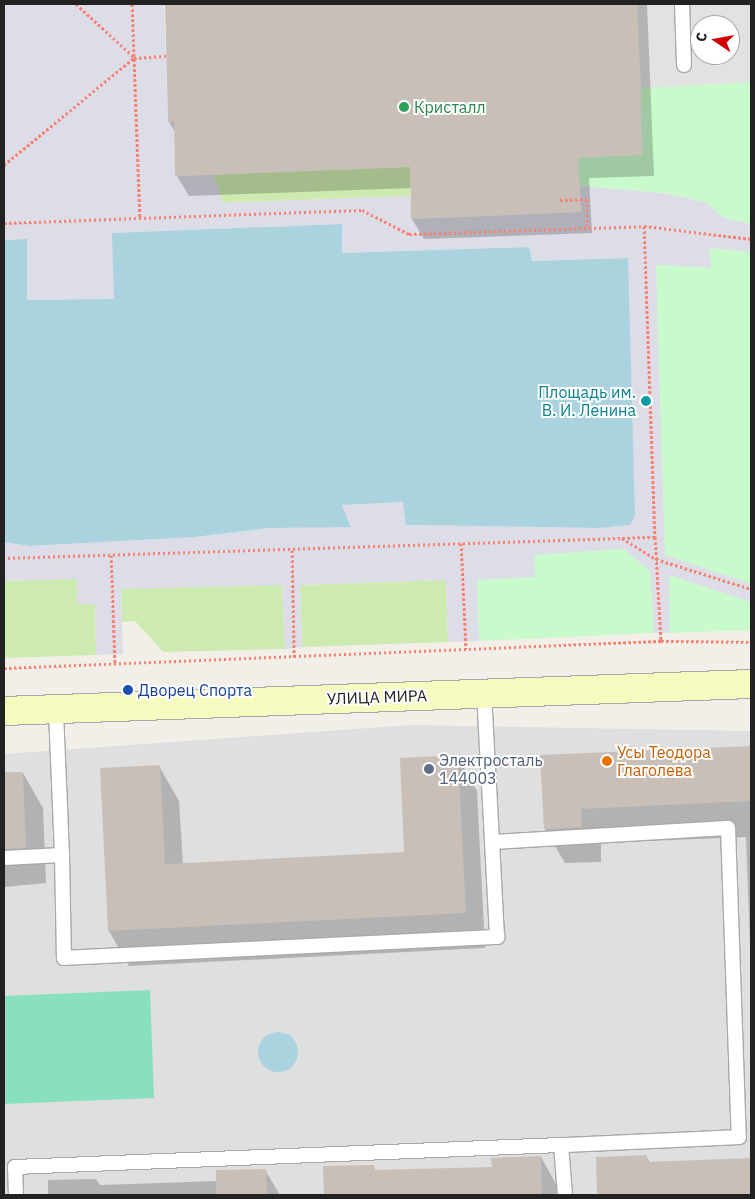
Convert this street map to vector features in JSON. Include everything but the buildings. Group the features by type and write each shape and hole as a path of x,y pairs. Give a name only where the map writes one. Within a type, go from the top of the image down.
{"main road":[{"name":"УЛИЦА МИРА","path":"4,711 751,684"}],"lane":[{"path":"682,4 684,65"},
{"path":"56,709 64,958 497,937 484,694"},
{"path":"16,1195 9,1167 739,1137 728,828 492,842"},
{"path":"4,858 62,855"},
{"path":"561,1145 565,1195"}],"path":[{"path":"76,4 134,58"},
{"path":"132,4 140,218"},
{"path":"4,164 134,58 166,56"},
{"path":"560,200 587,199 587,228"},
{"path":"4,223 362,210 409,234 644,226 751,239"},
{"path":"644,226 655,536 661,640"},
{"path":"4,558 292,550 655,536"},
{"path":"622,537 656,559 751,590"},
{"path":"461,542 466,649"},
{"path":"292,550 294,657"},
{"path":"111,555 115,663"},
{"path":"4,668 661,640 751,642"}],"shaded area":[{"name":"Площадь им. В. И. Ленина","path":"4,4 164,4 168,122 174,121 175,176 213,175 223,203 410,196 412,219 581,212 580,186 663,193 705,202 724,218 751,224 751,252 710,248 711,268 656,265 665,555 751,584 751,602 669,575 670,633 654,633 650,571 624,549 534,555 535,577 477,580 479,641 448,642 446,580 300,585 302,647 285,649 282,585 121,589 123,654 96,655 95,604 77,604 76,579 4,581 4,542 29,546 195,537 269,528 351,526 342,505 404,502 406,525 599,528 630,525 628,258 531,261 528,247 342,253 342,224 113,233 114,299 27,300 27,239 4,240"},
{"path":"637,4 751,4 751,82 641,88"},
{"path":"410,725 751,731 751,1195 4,1195 4,754"}],"green space":[{"path":"751,82 751,224 724,218 705,202 663,193 580,186 526,188 525,160 642,155 641,88"},
{"path":"410,167 410,196 223,203 213,175"},
{"path":"710,248 751,252 751,584 665,555 656,265 711,268"},
{"path":"624,549 650,571 654,633 479,641 477,580 534,577 533,555"},
{"path":"668,575 751,602 751,630 670,633"},
{"path":"76,579 95,603 96,655 4,658 4,581"},
{"path":"446,580 448,642 302,647 300,585"},
{"path":"282,584 285,649 163,652 135,621 122,622 121,589"},
{"path":"150,990 154,1098 4,1104 4,996"}],"water":[{"path":"342,224 342,253 529,247 532,261 628,258 635,516 630,525 599,528 406,525 403,502 342,505 351,527 269,528 195,537 29,546 4,542 4,240 27,239 27,300 114,299 112,233"},
{"path":"282,1032 289,1035 295,1041 298,1052 297,1060 289,1069 282,1072 274,1072 267,1069 259,1060 258,1048 261,1041 270,1033"}],"place":[{"name":"Кристалл","path":"404,107"},
{"name":"Площадь им. В. И. Ленина","path":"646,401"},
{"name":"Дворец Спорта","path":"128,690"},
{"name":"Усы Теодора Глаголева","path":"607,761"},
{"name":"Электросталь 144003","path":"429,769"}]}
